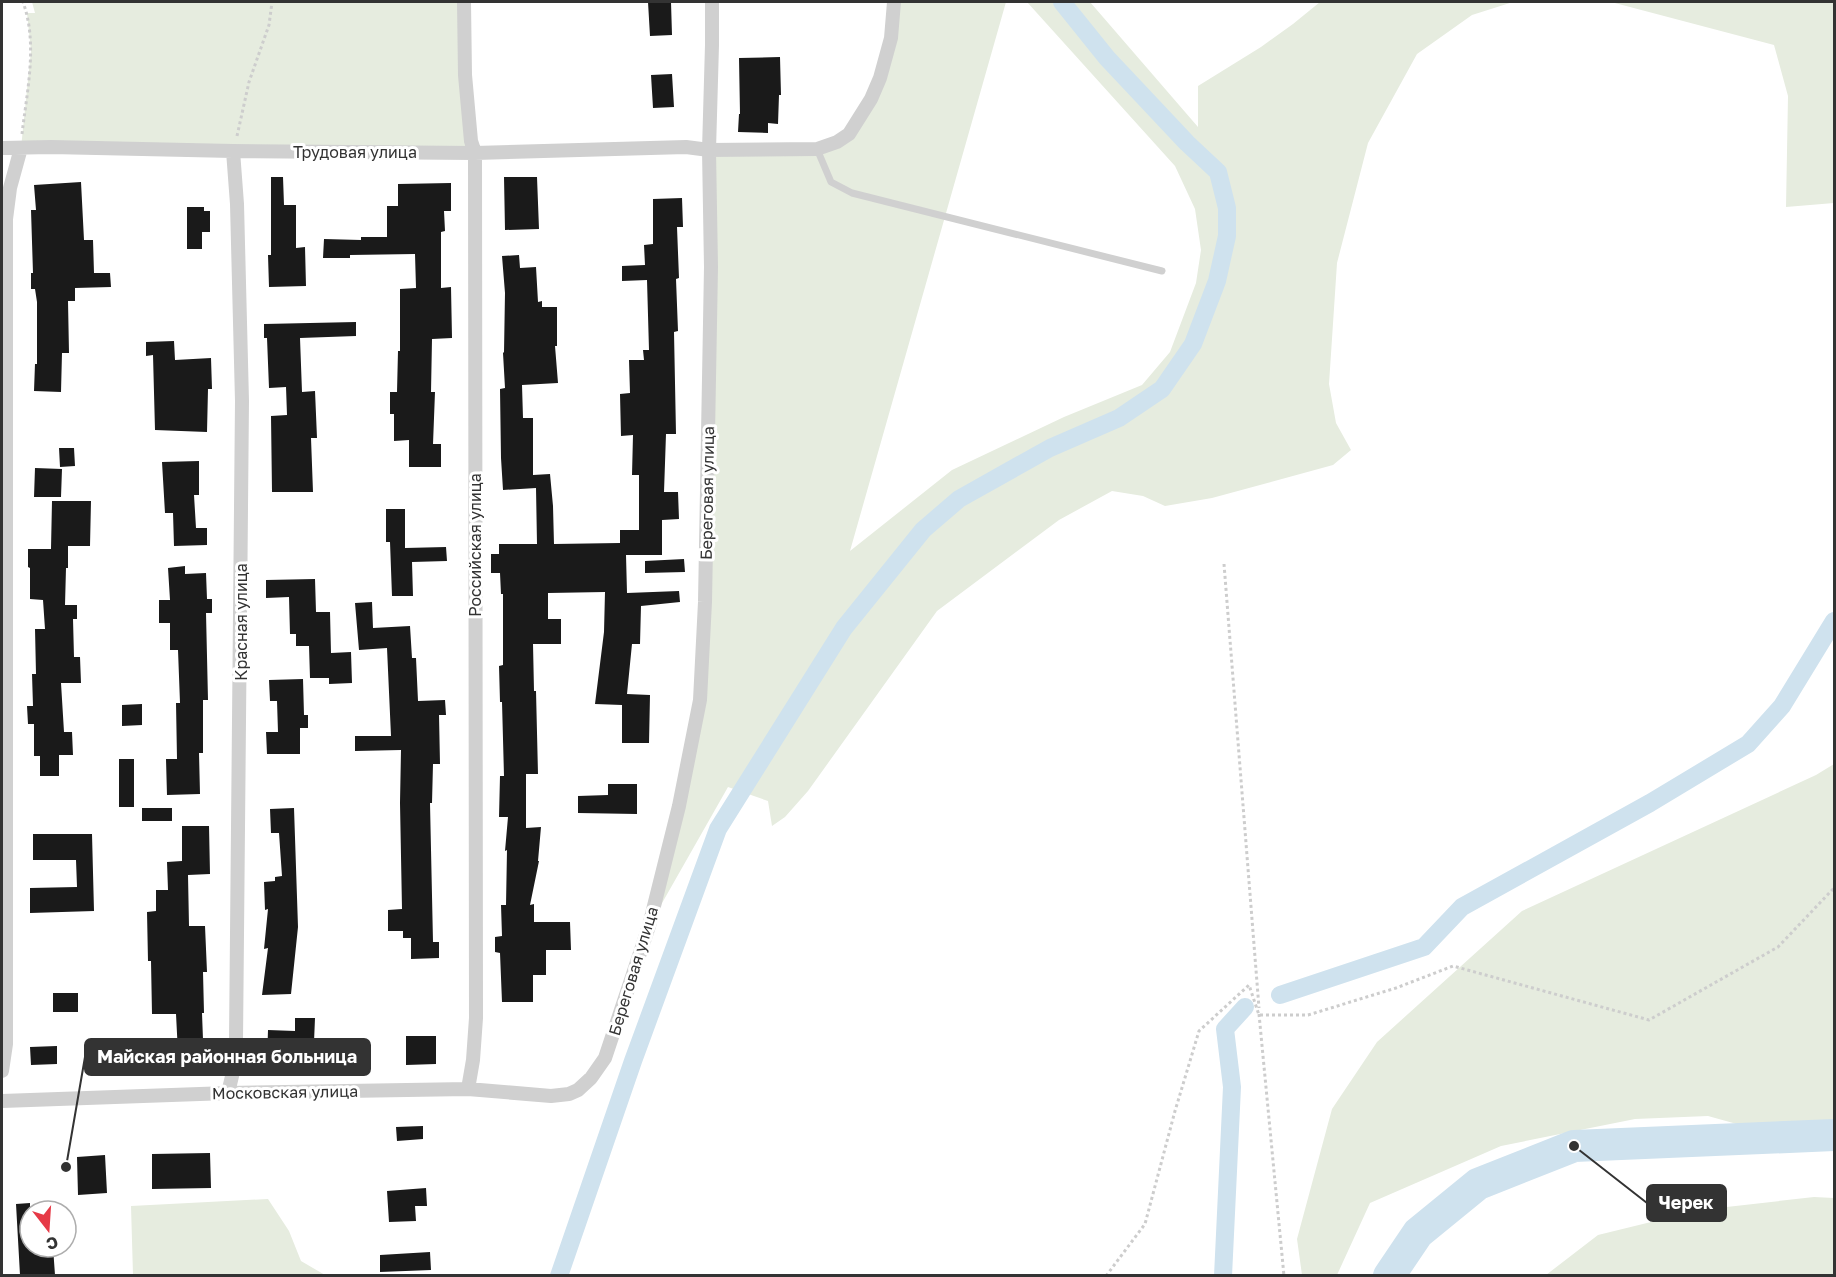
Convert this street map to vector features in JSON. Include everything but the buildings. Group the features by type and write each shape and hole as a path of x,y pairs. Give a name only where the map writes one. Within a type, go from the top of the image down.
{"street":[{"name":"Российская улица","path":"464,2 465,75 471,141 475,153 476,1018 468,1089"},
{"name":"Береговая улица","path":"569,1094 578,1090 591,1078 606,1058 649,926 680,806 700,700 705,602 711,267 709,150 712,2"},
{"path":"709,150 817,149 837,142 849,134 872,99 887,57 894,2"},
{"name":"Трудовая улица","path":"2,148 475,153 686,147 709,150"},
{"path":"2,1071 6,1044 6,219 10,188 21,148"},
{"name":"Красная улица","path":"228,1093 236,1041 242,412 237,204 233,151"},
{"name":"Московская улица","path":"2,1101 228,1093 468,1089 543,1095 569,1094"}],"lane":[{"path":"817,149 831,182 852,193 1162,271"}],"path":[{"path":"21,148 31,51 27,13 23,2"},
{"path":"233,151 249,82 269,25 272,2"},
{"path":"1224,564 1259,1015 1284,1275"},
{"path":"1259,1015 1308,1015 1396,988 1453,966 1649,1020 1778,947 1834,888"},
{"path":"1106,1275 1145,1224 1199,1031 1249,985 1259,1015"}],"shaded area":[{"path":"32,2 464,2 475,153 21,148 31,51 27,13 35,13"},
{"path":"894,2 1006,2 850,551 952,470 1064,417 1142,385 1170,352 1196,283 1201,250 1195,209 1175,166 1027,2 1090,2 1198,127 1198,86 1261,47 1320,2 1513,2 1472,15 1417,54 1368,143 1337,263 1329,384 1336,423 1351,450 1333,465 1212,498 1165,506 1143,496 1112,491 1059,520 937,611 808,791 785,817 772,826 768,801 728,787 649,926 700,700 709,150 837,142 871,99"},
{"path":"1611,2 1834,2 1834,203 1786,207 1788,96 1774,45"},
{"path":"1834,764 1834,1151 1708,1116 1635,1119 1501,1146 1370,1203 1337,1275 1302,1275 1297,1239 1332,1109 1377,1042 1522,911 1816,775"},
{"path":"1814,1197 1834,1198 1834,1275 1546,1275 1598,1235 1700,1210"},
{"path":"268,1199 289,1231 301,1261 325,1275 133,1275 131,1206"}],"waterway":[{"path":"559,1276 633,1061 718,829 844,628 923,530 959,499 1050,448 1119,418 1162,389 1193,344 1217,281 1227,236 1227,208 1218,172 1187,143 1107,58 1062,2"},
{"path":"1280,995 1424,947 1462,907 1650,803 1748,744 1782,706 1834,621"},
{"path":"1223,1276 1232,1087 1225,1029 1245,1007"},
{"path":"1389,1276 1418,1233 1478,1184 1574,1146 1834,1135"}],"place":[{"name":"Черек","path":"1574,1146"},
{"name":"Майская районная больница","path":"66,1167"}]}
